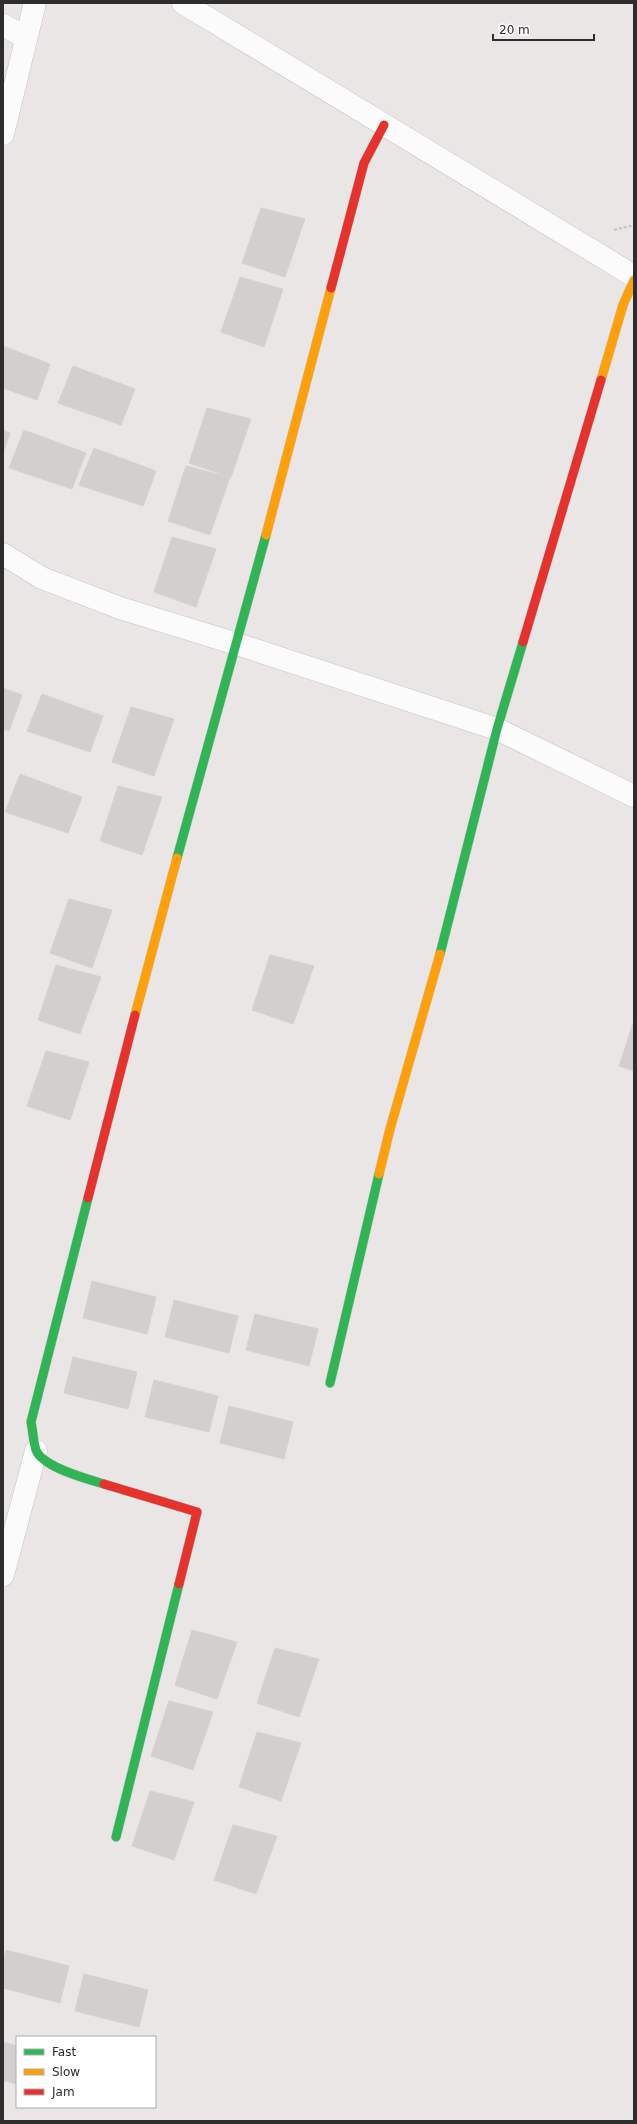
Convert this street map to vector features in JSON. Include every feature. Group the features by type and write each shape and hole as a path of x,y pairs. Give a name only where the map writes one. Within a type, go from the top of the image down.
{"street":[{"path":"3,134 25,37 35,3"},
{"path":"182,3 634,276"},
{"path":"3,25 25,37"},
{"path":"3,1575 36,1451 31,1422 145,976 237,644 364,163 384,125"},
{"path":"330,1383 390,1129 430,992 497,729 622,305 634,280"},
{"path":"3,554 42,578 120,608 237,644 497,729 634,796"},
{"path":"36,1451 47,1460 73,1475 198,1512 116,1837"}],"building":[{"path":"261,208 305,219 285,277 242,263"},
{"path":"240,277 283,289 264,347 221,332"},
{"path":"3,346 50,364 37,400 3,388"},
{"path":"73,366 135,389 121,425 58,403"},
{"path":"207,408 251,419 231,477 189,463"},
{"path":"3,430 10,433 3,453"},
{"path":"24,430 86,453 72,489 9,468"},
{"path":"94,448 156,471 143,506 79,485"},
{"path":"186,466 230,477 210,535 168,521"},
{"path":"172,537 216,549 196,607 154,592"},
{"path":"3,688 22,695 9,731 3,729"},
{"path":"42,694 103,716 90,752 27,731"},
{"path":"131,707 174,719 154,776 112,762"},
{"path":"20,774 82,797 68,833 5,812"},
{"path":"118,786 162,797 142,855 100,841"},
{"path":"69,899 112,910 92,968 50,953"},
{"path":"270,955 314,966 293,1024 252,1010"},
{"path":"56,965 101,977 80,1034 38,1020"},
{"path":"634,1020 634,1071 619,1066"},
{"path":"46,1051 89,1062 70,1120 27,1106"},
{"path":"92,1281 156,1297 147,1334 83,1318"},
{"path":"174,1300 238,1316 229,1353 165,1337"},
{"path":"255,1314 318,1329 309,1366 246,1350"},
{"path":"73,1357 137,1372 128,1409 64,1393"},
{"path":"154,1380 218,1396 209,1432 145,1417"},
{"path":"229,1406 293,1422 284,1459 220,1443"},
{"path":"192,1630 237,1642 217,1699 175,1685"},
{"path":"275,1648 319,1659 299,1717 257,1703"},
{"path":"169,1701 213,1712 193,1770 151,1756"},
{"path":"257,1732 301,1743 281,1801 239,1787"},
{"path":"150,1791 194,1802 174,1860 132,1846"},
{"path":"233,1825 277,1836 256,1894 214,1880"},
{"path":"6,1950 69,1966 60,2003 3,1988 3,1961"},
{"path":"84,1974 148,1990 139,2027 75,2011"},
{"path":"3,2042 16,2046 16,2084 3,2081"}],"traffic: fast":[{"path":"177,858 266,535"},
{"path":"440,954 497,729 523,642"},
{"path":"330,1383 379,1174"},
{"path":"88,1198 31,1422 36,1450 47,1462 66,1472 104,1484"},
{"path":"116,1837 179,1584"}],"traffic: slow":[{"path":"601,380 623,305 634,280"},
{"path":"266,535 331,288"},
{"path":"135,1015 177,858"},
{"path":"379,1174 390,1129 440,954"}],"traffic: jam":[{"path":"331,288 364,163 384,125"},
{"path":"523,642 601,380"},
{"path":"88,1198 135,1015"},
{"path":"104,1484 197,1512 179,1584"}]}
